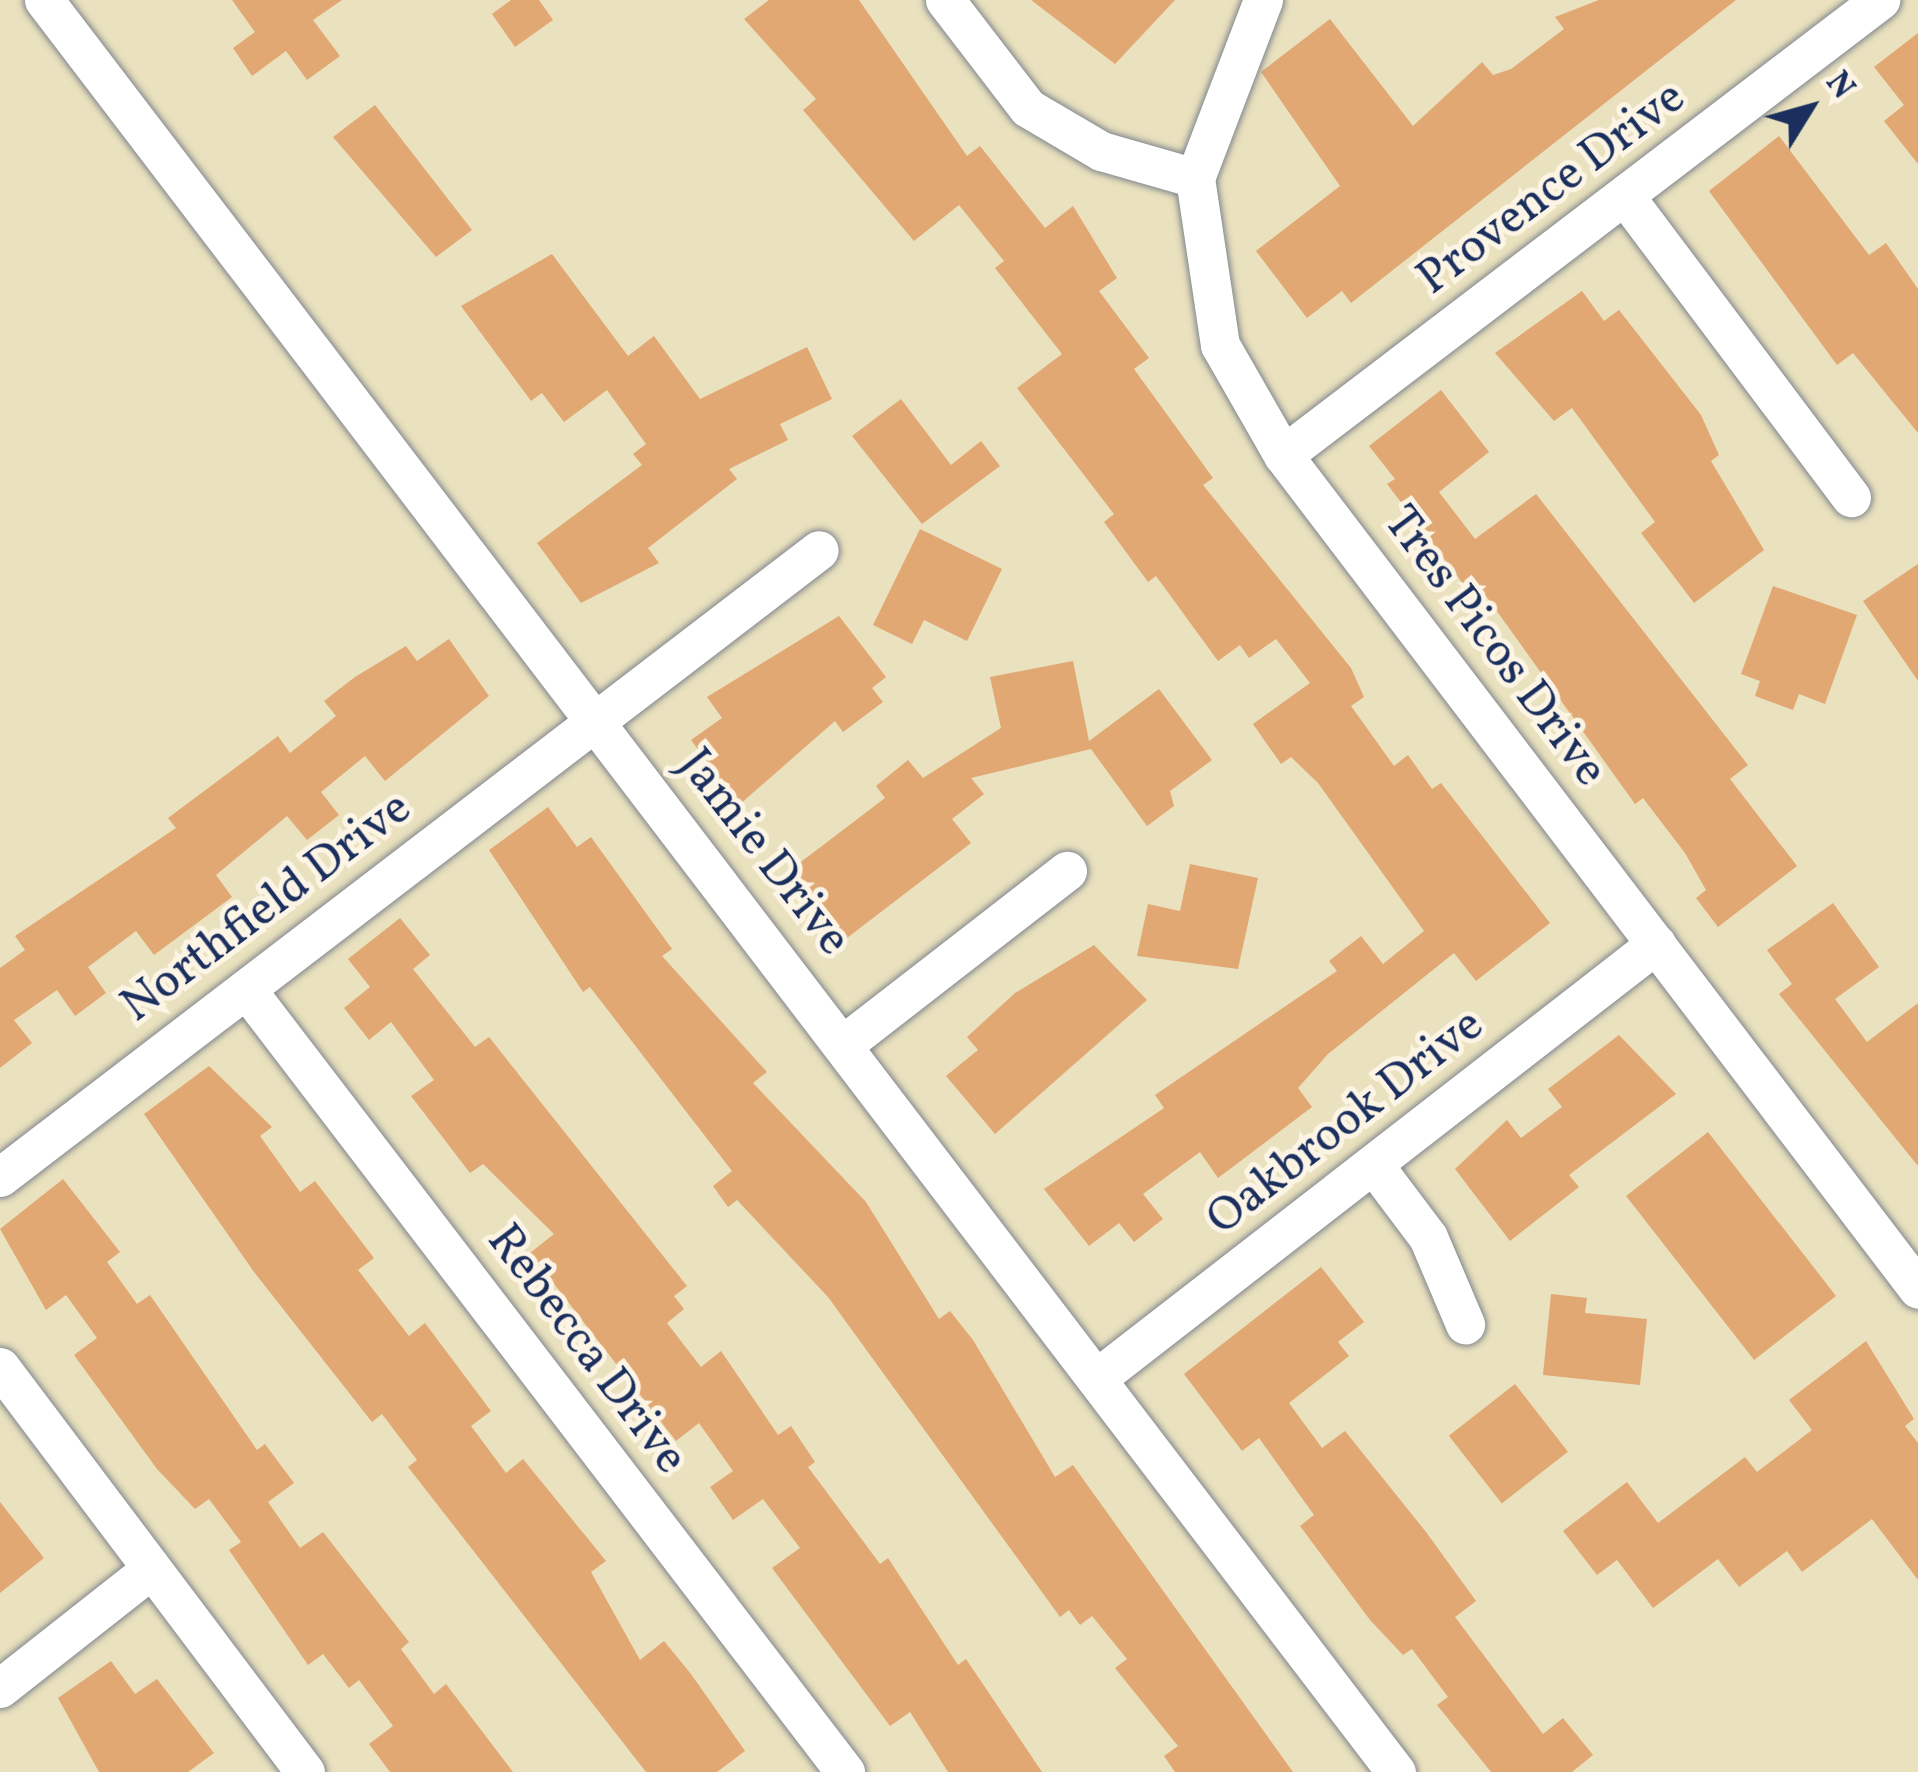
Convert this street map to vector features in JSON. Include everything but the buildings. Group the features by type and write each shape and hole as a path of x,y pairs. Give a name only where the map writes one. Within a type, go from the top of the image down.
{"street":[{"name":"Jamie Drive","path":"44,0 845,1043 1396,1772"},
{"path":"945,0 1028,108 1100,151 1195,178"},
{"name":"Tres Picos Drive","path":"1264,0 1195,178 1220,345 1283,455 1918,1289"},
{"name":"Provence Drive","path":"1283,455 1627,199 1880,0"},
{"path":"1627,199 1851,497"},
{"name":"Northfield Drive","path":"0,1177 819,550"},
{"path":"845,1043 1067,871"},
{"name":"Oakbrook Drive","path":"1097,1378 1376,1168 1656,944"},
{"name":"Rebecca Drive","path":"246,989 845,1772"},
{"path":"1376,1168 1428,1237 1465,1324"},
{"path":"0,1367 305,1772"},
{"path":"0,1688 150,1570"}]}
